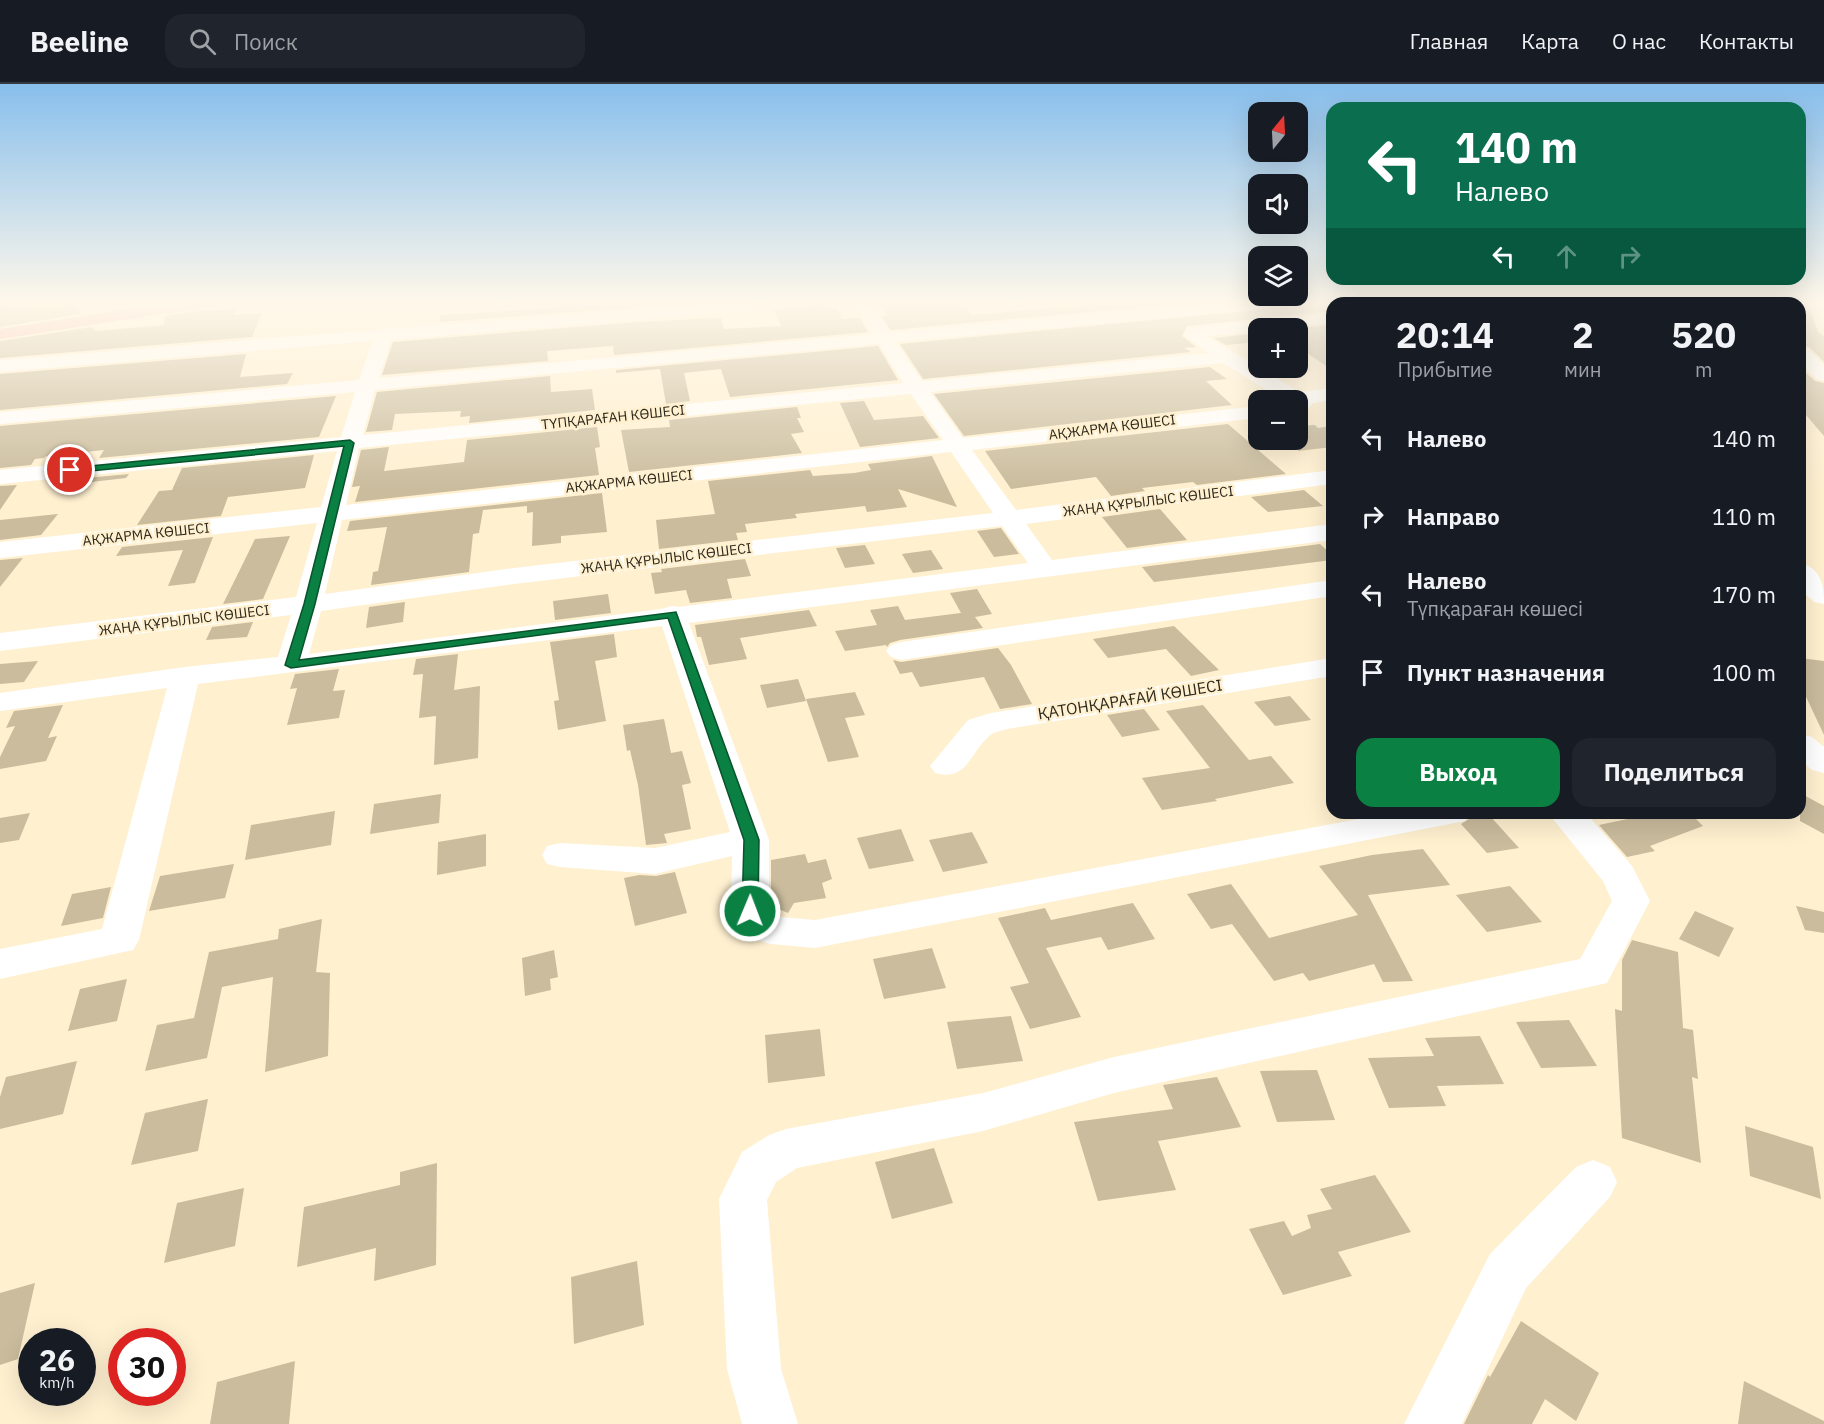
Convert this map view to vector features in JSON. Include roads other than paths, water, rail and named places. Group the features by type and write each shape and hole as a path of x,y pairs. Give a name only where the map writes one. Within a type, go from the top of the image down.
{"street":[{"path":"0,366 30,364"},
{"path":"291,665 310,604 350,443 373,364"},
{"path":"0,418 585,364"},
{"path":"901,364 1007,518 1045,569"},
{"name":"ТҮПҚАРАҒАН КӨШЕСІ","path":"0,477 1161,364"},
{"path":"1236,364 1277,390"},
{"path":"1811,364 1824,375"},
{"path":"1308,400 1326,396"},
{"name":"АҚЖАРМА КӨШЕСІ","path":"0,550 1248,413"},
{"name":"ЖАҢА ҚҰРЫЛЫС КӨШЕСІ","path":"0,642 514,576 1326,478"},
{"path":"0,702 185,676 291,665 672,614 1326,533"},
{"path":"1806,579 1814,589 1824,596"},
{"path":"901,651 1326,589"},
{"path":"672,614 751,840 750,911 771,930 815,934 1422,819"},
{"name":"ҚАТОНҚАРАҒАЙ КӨШЕСІ","path":"947,766 979,727 1002,720 1326,668"},
{"path":"0,964 119,940 185,676"},
{"path":"1806,749 1824,763"},
{"path":"770,1424 754,1369 743,1199 759,1167 786,1150 983,1112 1114,1075 1593,972 1631,901 1620,875 1571,819"},
{"path":"560,855 655,861 751,840"},
{"path":"1432,1424 1508,1271 1593,1182"}]}
